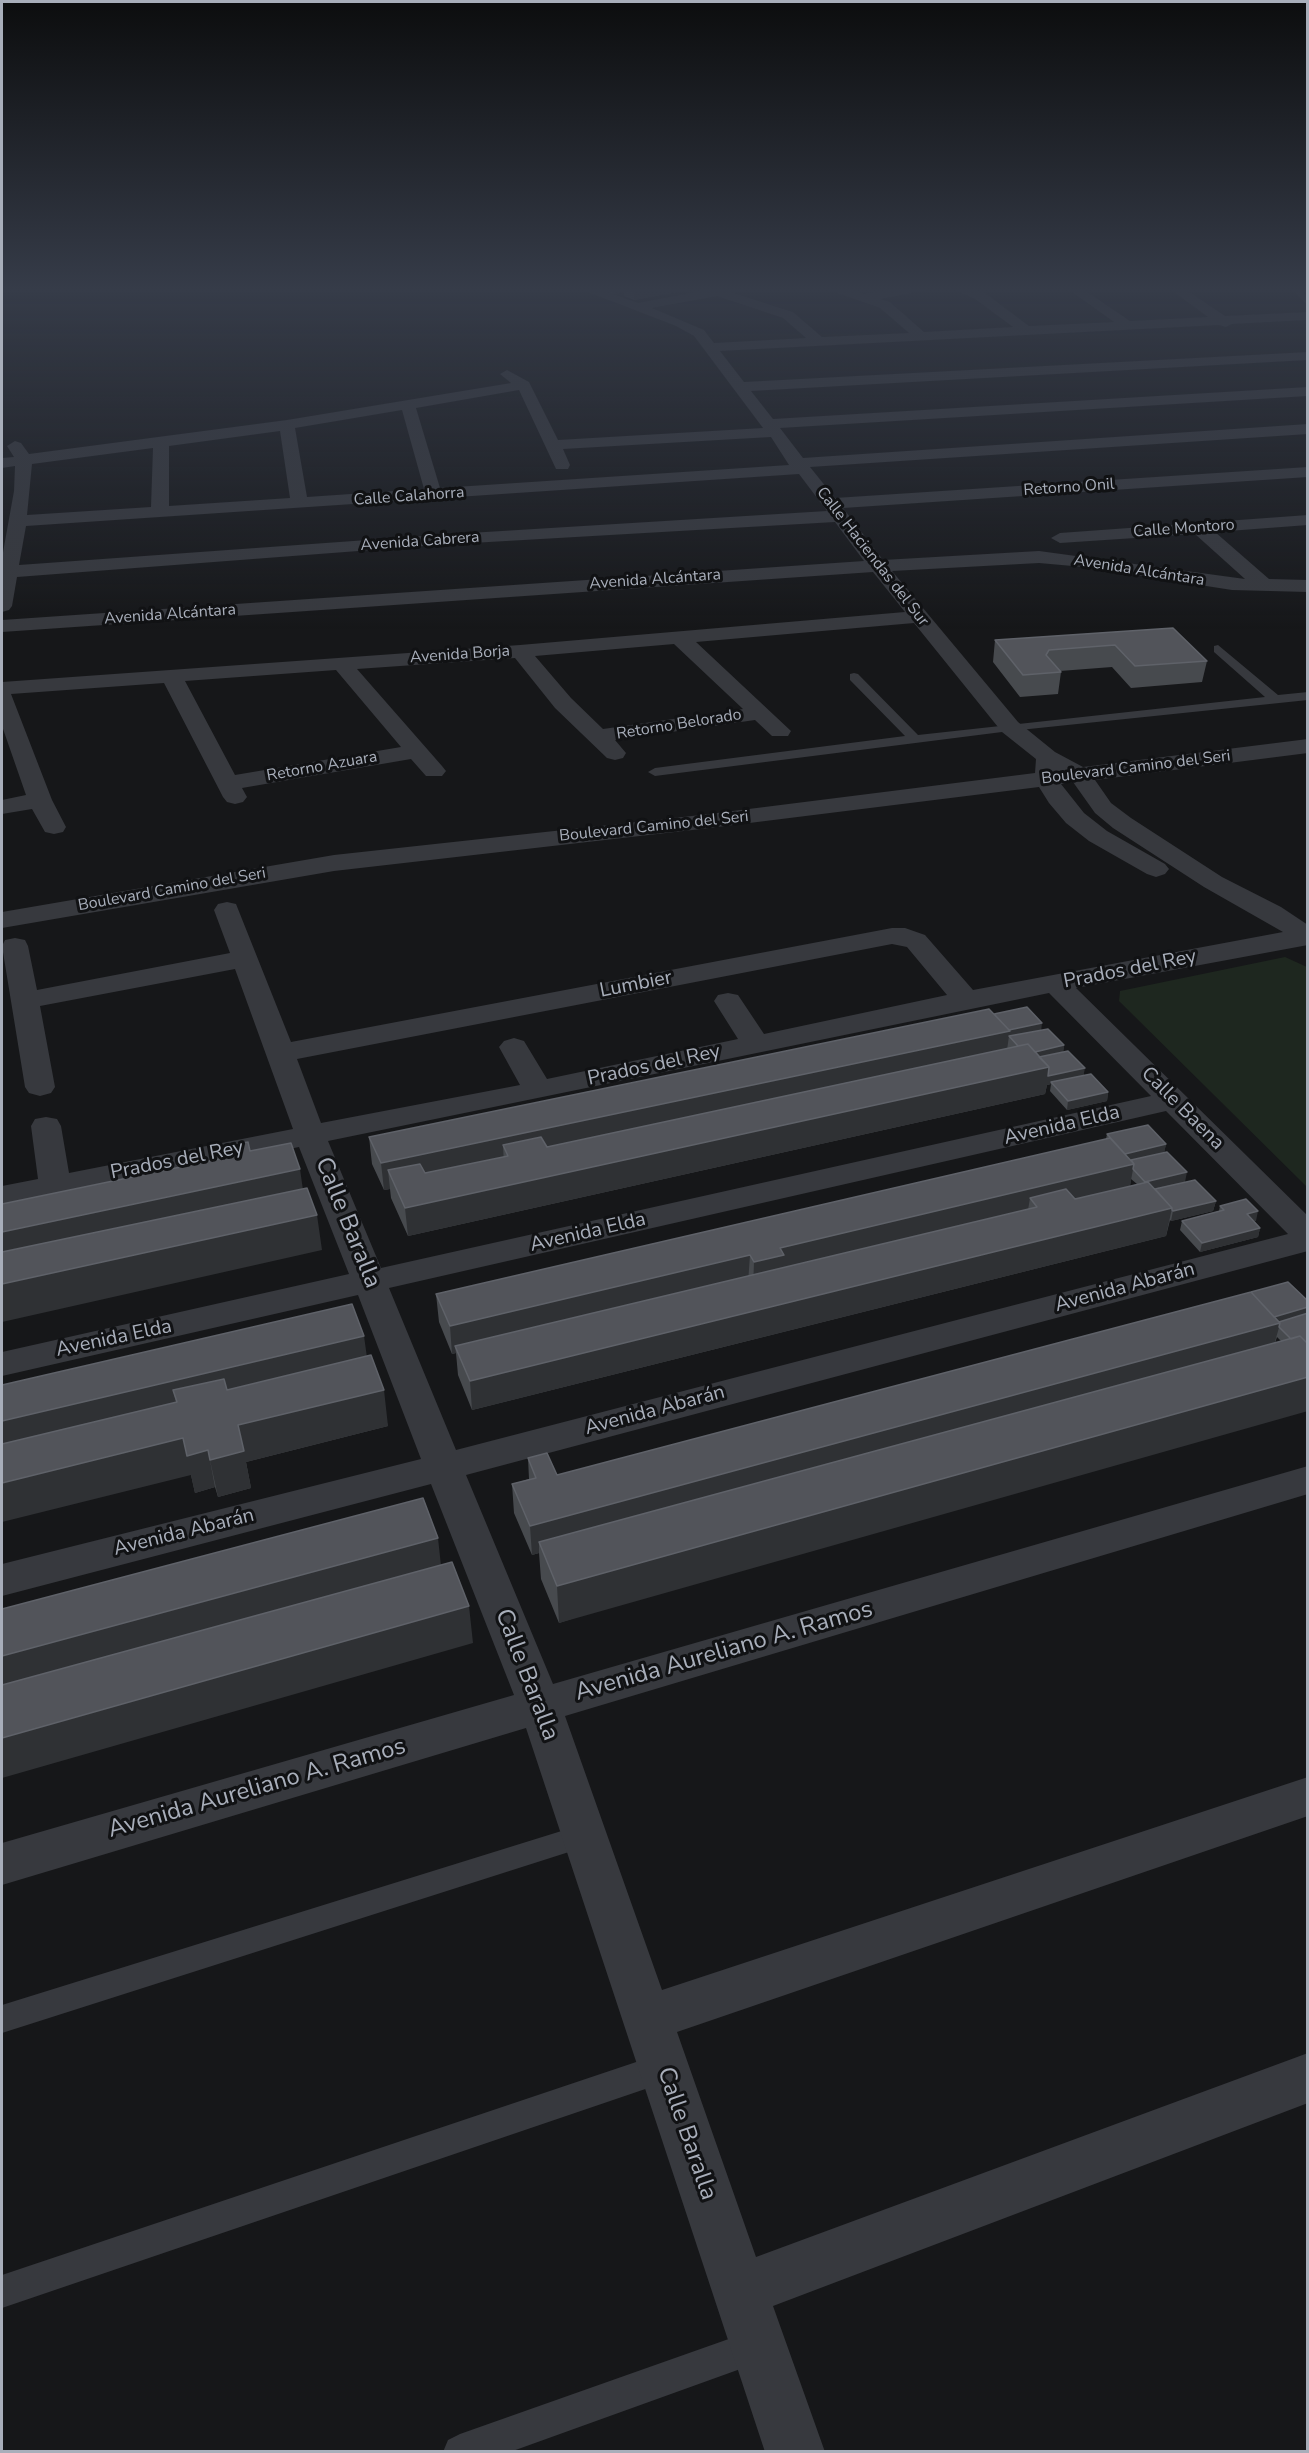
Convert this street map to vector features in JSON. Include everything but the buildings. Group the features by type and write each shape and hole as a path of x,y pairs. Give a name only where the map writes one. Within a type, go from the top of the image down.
{"street":[{"path":"2,463 20,453 162,442 287,425 428,401"},
{"path":"532,401 571,486"},
{"name":"Calle Haciendas del Sur","path":"750,401 918,617 1047,768 1057,798 1075,818 1135,859 1181,877 1213,882"},
{"path":"554,445 1156,401"},
{"path":"408,405 434,495"},
{"path":"287,425 300,504"},
{"path":"799,466 1308,429"},
{"path":"160,512 162,442"},
{"path":"2,606 4,572 23,491 20,453"},
{"name":"Calle Calahorra","path":"16,521 571,486 799,466"},
{"name":"Retorno Onil","path":"834,510 1308,472"},
{"name":"Avenida Cabrera","path":"4,572 834,510"},
{"name":"Calle Montoro","path":"1060,538 1308,520"},
{"path":"1043,522 1084,561"},
{"path":"1199,528 1264,585"},
{"name":"Avenida Alcántara","path":"2,626 1006,557 1039,556 1084,561 1208,581 1308,586"},
{"name":"Avenida Borja","path":"2,688 520,651 918,617"},
{"name":"Retorno Belorado","path":"678,637 780,731"},
{"name":"Retorno Belorado","path":"520,651 563,703 616,754"},
{"path":"342,664 434,771"},
{"name":"Retorno Azuara","path":"172,677 231,790 418,751"},
{"path":"2,697 40,800 54,827"},
{"name":"Retorno Belorado","path":"599,736 759,712"},
{"name":"Boulevard Camino del Seri","path":"2,920 334,863 701,822 1047,768 1080,775 1308,746"},
{"name":"Calle Haciendas del Sur","path":"1080,775 1103,808 1122,824 1213,882 1272,913 1307,937"},
{"path":"2,807 40,800"},
{"name":"Calle Baralla","path":"226,910 310,1134 540,1706 795,2451"},
{"name":"Lumbier","path":"280,1053 892,936 905,936 916,941 966,1000"},
{"name":"Prados del Rey","path":"2,1196 538,1090 966,1000 1307,937"},
{"path":"15,946 40,1087"},
{"path":"26,999 243,959"},
{"name":"Calle Baena","path":"1056,984 1175,1100 1308,1237"},
{"path":"728,1001 756,1044"},
{"path":"514,1047 538,1090"},
{"name":"Avenida Elda","path":"2,1364 1175,1100"},
{"path":"46,1126 55,1185"},
{"name":"Avenida Abarán","path":"2,1580 443,1467 1308,1237"},
{"name":"Avenida Aureliano A. Ramos","path":"2,1864 1308,1480"},
{"path":"646,2019 1308,1796"},
{"path":"740,2291 1308,2078"}],"lane":[{"path":"1218,649 1276,700"},
{"path":"854,677 915,739"},
{"path":"655,772 1010,727 1308,696"},
{"path":"2,2019 584,1836"},
{"path":"2,2292 663,2068"},
{"path":"460,2451 759,2346"}],"shaded area":[{"path":"1285,957 1307,967 1307,1187 1119,1001 1120,991"}]}
